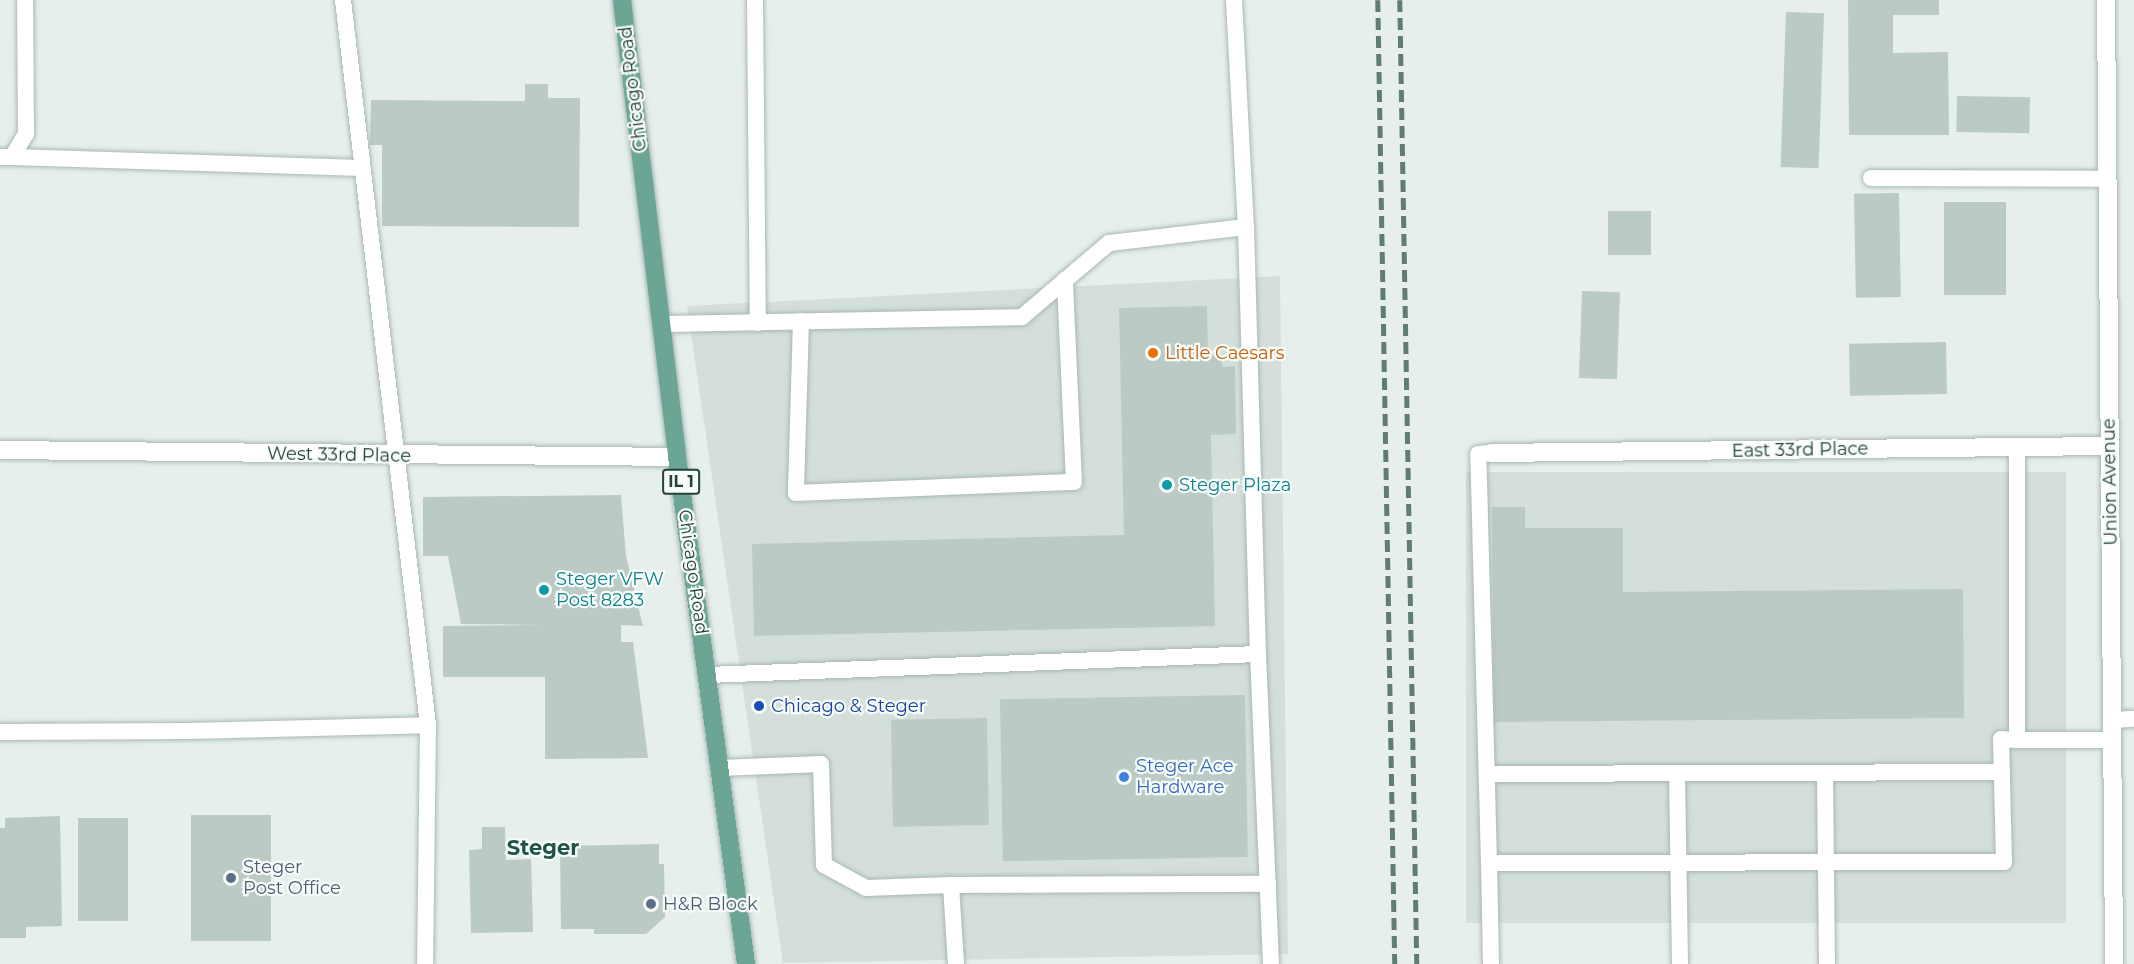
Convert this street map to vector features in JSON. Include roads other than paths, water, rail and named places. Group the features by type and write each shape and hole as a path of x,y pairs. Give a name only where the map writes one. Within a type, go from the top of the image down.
{"main road":[{"name":"Chicago Road","path":"622,0 677,458 746,964"}],"street":[{"name":"Union Avenue","path":"2106,0 2114,964"},
{"name":"East 33rd Place","path":"1491,453 2109,446"},
{"name":"West 33rd Place","path":"0,450 677,458"}],"lane":[{"path":"6,157 26,134 25,0"},
{"path":"343,0 428,726 425,964"},
{"path":"755,0 758,322"},
{"path":"1234,0 1246,227 1258,654 1271,964"},
{"path":"6,157 362,168"},
{"path":"1871,178 2108,179"},
{"path":"661,324 1022,316 1109,243 1246,227"},
{"path":"801,321 796,493 1074,482 1065,280"},
{"path":"2017,447 2017,740"},
{"path":"1491,453 1478,454 1491,964"},
{"path":"707,675 1258,654"},
{"path":"2112,720 2134,719"},
{"path":"0,732 428,726"},
{"path":"1489,863 2004,862 2001,739 2112,740"},
{"path":"719,768 821,764 824,865 866,888 951,885 1268,884"},
{"path":"1487,774 2002,772"},
{"path":"1825,773 1828,863 1827,964"},
{"path":"1677,774 1680,964"},
{"path":"951,885 956,964"}],"railway":[{"path":"1378,0 1395,964"},
{"path":"1400,0 1417,964"}],"place":[{"name":"Little Caesars","path":"1153,353"},
{"name":"Steger Plaza","path":"1167,485"},
{"name":"Steger VFW Post 8283","path":"544,590"},
{"name":"Chicago & Steger","path":"759,706"},
{"name":"Steger Ace Hardware","path":"1124,777"},
{"name":"Steger Post Office","path":"231,878"},
{"name":"H&R Block","path":"651,904"}],"district":[{"name":"Steger","path":"543,848"}]}
